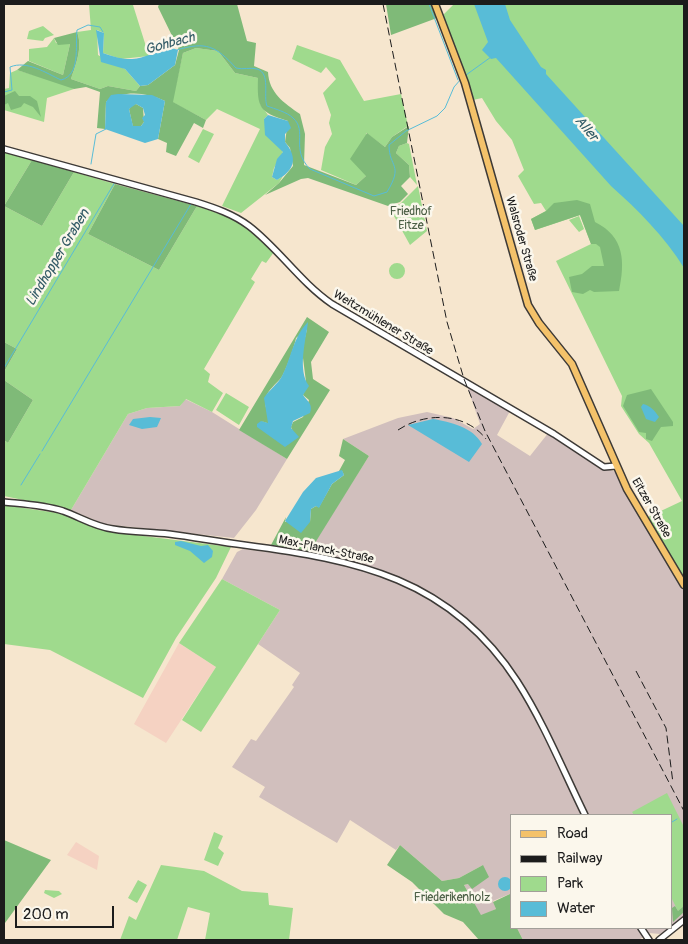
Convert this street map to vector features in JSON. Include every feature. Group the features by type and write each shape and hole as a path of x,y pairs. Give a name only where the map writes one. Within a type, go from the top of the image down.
{"main road":[{"name":"Walsroder Straße","path":"435,4 465,84 528,305 536,319 572,364 582,381 616,466"},
{"name":"Eitzer Straße","path":"616,466 627,490 684,585"}],"street":[{"name":"Weitzmühlener Straße","path":"4,149 196,202 226,213 260,236 308,286 332,304 554,434 604,467 616,466"},
{"name":"Max-Planck-Straße","path":"4,502 62,511 113,530 194,538 337,560 376,571 419,589 455,612 488,644 504,664 531,705 585,814"},
{"path":"659,940 684,920"},
{"path":"664,940 677,926"},
{"path":"641,929 649,940"}],"shaded area":[{"path":"467,386 510,411 497,435 530,456 549,432 599,466 616,472 684,588 684,915 673,925 673,814 510,814 510,894 493,901 496,909 481,916 464,885 468,884 483,865 459,878 442,881 400,845 396,850 350,820 337,843 259,797 265,787 232,767 251,739 256,741 294,687 292,685 300,673 258,644 280,610 222,579 237,552 243,549 305,557 369,456 343,439 398,418 427,412 453,418 473,429 480,424"},
{"path":"185,399 212,412 287,459 256,510 234,538 104,524 71,510 128,414 147,408 180,406"},
{"path":"179,643 216,667 166,743 134,724"},
{"path":"76,842 99,856 97,870 67,855"},
{"path":"518,929 668,929 660,934 649,933 639,940 523,940"}],"green space":[{"path":"89,4 135,4 133,5 149,56 121,59 103,53 104,33 97,30 98,55 125,69 140,86 136,91 108,86 100,89 71,79 79,50 77,32 91,30"},
{"path":"159,4 237,4 247,41 256,43 254,66 268,72 274,92 300,114 305,134 304,165 356,185 366,176 350,159 367,133 385,147 392,137 409,126 407,143 399,146 396,153 409,165 410,177 401,186 408,194 400,202 388,206 308,178 301,179 265,195 279,183 293,166 290,148 285,142 288,121 271,115 262,107 258,96 258,78 235,73 218,51 196,48 183,53 173,102 206,120 203,128 194,123 176,156 166,152 167,143 158,139 165,101 142,94 127,94 113,98 106,102 105,129 97,128 100,92 86,87 74,89 17,70 28,61 63,75 70,44 58,45 54,38 77,32 79,50 71,79 100,89 108,86 136,91 140,86 148,85 175,65 179,50 158,7"},
{"path":"386,4 430,4 437,18 391,35"},
{"path":"454,4 684,4 684,582 646,518 682,501 649,443 639,434 621,406 622,396 556,261 591,244 580,215 535,230 531,219 546,211 541,203 534,204 518,176 524,170 512,140 496,121 482,98 473,100 443,15"},
{"path":"43,26 54,35 45,38 43,41 27,39 29,31"},
{"path":"54,38 56,43 70,44 63,75 29,61 29,49 47,47"},
{"path":"297,45 340,60 364,101 401,94 408,126 392,137 385,147 366,133 366,176 356,185 321,170 325,147 332,134 329,123 331,115 323,93 336,79 326,67 321,73 292,59"},
{"path":"196,48 218,51 235,73 258,78 260,104 268,115 264,119 283,152 274,168 272,177 277,180 283,176 279,183 241,213 222,206 260,129 217,109 206,120 172,102 183,53"},
{"path":"17,70 67,85 74,89 47,98 44,122 4,110 4,89 9,88 10,73"},
{"path":"15,91 19,96 30,96 37,101 41,117 33,107 24,103 21,107 11,110 8,103 4,105 4,96"},
{"path":"136,104 143,108 144,122 141,126 133,127 129,109 132,105"},
{"path":"203,129 214,134 199,163 188,157"},
{"path":"409,144 417,185 410,177 409,165 396,153 399,146"},
{"path":"4,152 32,160 4,206"},
{"path":"32,160 74,172 42,226 4,206"},
{"path":"74,172 115,184 88,234 159,270 197,206 237,220 274,252 266,263 262,261 251,279 255,282 204,369 210,374 208,382 223,393 212,412 186,399 180,406 147,408 128,414 71,510 4,496 4,440 8,443 33,400 4,380 4,372 17,349 4,342 4,206 42,226"},
{"path":"115,184 197,206 159,270 88,234"},
{"name":"Friedhof Eitze","path":"418,186 427,231 410,245 389,207 400,204"},
{"path":"577,200 590,204 595,222 605,228 617,243 622,260 619,291 594,292 590,290 583,294 572,292 569,277 582,274 592,266 604,266 600,247 596,244 591,244 580,215 535,230 531,219 546,211 554,203"},
{"path":"579,216 584,229 579,232 569,220"},
{"path":"394,263 400,263 405,268 403,277 394,279 389,274 389,268"},
{"path":"307,317 329,332 311,362 313,379 330,390 287,459 239,430","holes":["307,329 302,350 306,382 303,395 309,400 303,417 293,422 291,427 293,432 268,423 265,404 267,394 283,375 296,338"]},
{"path":"4,342 17,349 4,372"},
{"path":"4,380 33,400 8,443 4,440"},
{"path":"651,389 673,422 673,426 661,427 652,441 646,439 646,433 639,432 623,406 627,395"},
{"path":"226,393 249,407 239,425 216,410"},
{"path":"343,439 369,456 310,551 271,545 286,517 285,522 310,522 311,509 316,506 319,507 332,484 344,475 342,471 339,471 345,460 339,456"},
{"path":"4,505 64,514 99,528 120,533 231,547 216,578 176,638 143,698 50,650 4,644"},
{"path":"222,579 280,610 201,732 182,720 216,667 179,643"},
{"path":"667,793 684,827 684,906 678,911 673,901 673,814 633,814 632,812"},
{"path":"214,832 223,836 218,848 224,853 218,866 204,860"},
{"path":"4,840 51,860 5,923 4,922"},
{"name":"Friederikenholz","path":"400,845 442,881 459,878 483,865 489,877 472,889 468,884 464,885 481,915 496,909 493,902 510,894 510,929 518,929 523,940 479,940 463,922 444,914 412,882 387,865"},
{"path":"161,865 204,871 242,891 268,893 269,905 293,908 289,940 205,940 210,913 188,907 177,940 120,940 129,916 136,920"},
{"path":"138,880 147,885 137,903 128,898"},
{"path":"45,890 59,891 62,894 54,898 44,893"},
{"path":"675,906 678,911 684,906 684,912 673,922 673,907"}],"water":[{"name":"Aller","path":"474,4 505,4 510,20 541,67 546,70 546,74 684,226 684,268 650,224 611,186 496,58 491,59 482,50 488,42"},
{"path":"96,30 104,33 103,53 124,59 132,59 172,48 178,50 175,65 148,85 140,86 125,69 101,62"},
{"path":"111,95 152,95 165,101 158,139 145,143 105,129 106,102","holes":["136,104 143,108 145,115 142,118 144,122 141,126 133,126 129,109"]},
{"path":"268,115 288,121 291,128 285,134 285,142 292,153 293,163 288,172 277,180 272,177 277,159 283,152 265,135 264,119"},
{"path":"308,322 303,363 305,379 309,386 303,395 310,403 311,410 310,413 293,421 291,428 299,437 285,447 257,427 257,424 261,421 268,423 264,398 282,376 299,334"},
{"path":"643,404 652,409 659,417 655,422 646,419 641,407"},
{"path":"161,418 157,427 142,429 129,425 133,419"},
{"path":"433,419 460,426 478,438 482,444 469,462 408,425"},
{"path":"342,470 344,475 332,484 319,508 316,506 311,509 310,522 301,533 285,521 303,492 316,478"},
{"path":"181,541 201,546 208,545 213,551 212,557 204,563 190,551 175,545 175,542"},
{"path":"500,879 510,879 510,889 505,891 500,889 498,884"}],"waterway":[{"path":"429,4 458,80"},
{"name":"Gohbach","path":"4,92 12,90 10,67 16,65 30,66 61,80 67,77 72,72 76,59 77,30 88,25 100,27 103,32"},
{"name":"Gohbach","path":"177,50 196,46 210,47 236,68 254,68 261,71 265,80 267,106 288,114 297,123 301,154 304,162 310,169 374,196 387,192 392,183 395,171 389,145 406,131 437,116 445,108 454,87 461,79"},
{"name":"Gohbach","path":"466,75 491,57"},
{"name":"Lindhopper Graben","path":"91,164 96,134 106,129"},
{"name":"Lindhopper Graben","path":"4,368 115,182 110,181"},
{"path":"42,451 191,204"},
{"path":"21,485 40,454"},
{"path":"673,821 677,819"}],"railway":[{"path":"383,4 447,322 464,379 485,431 684,811"},
{"path":"398,430 420,420 444,418 467,424 486,439"},
{"path":"636,671 666,728 673,783"}]}
